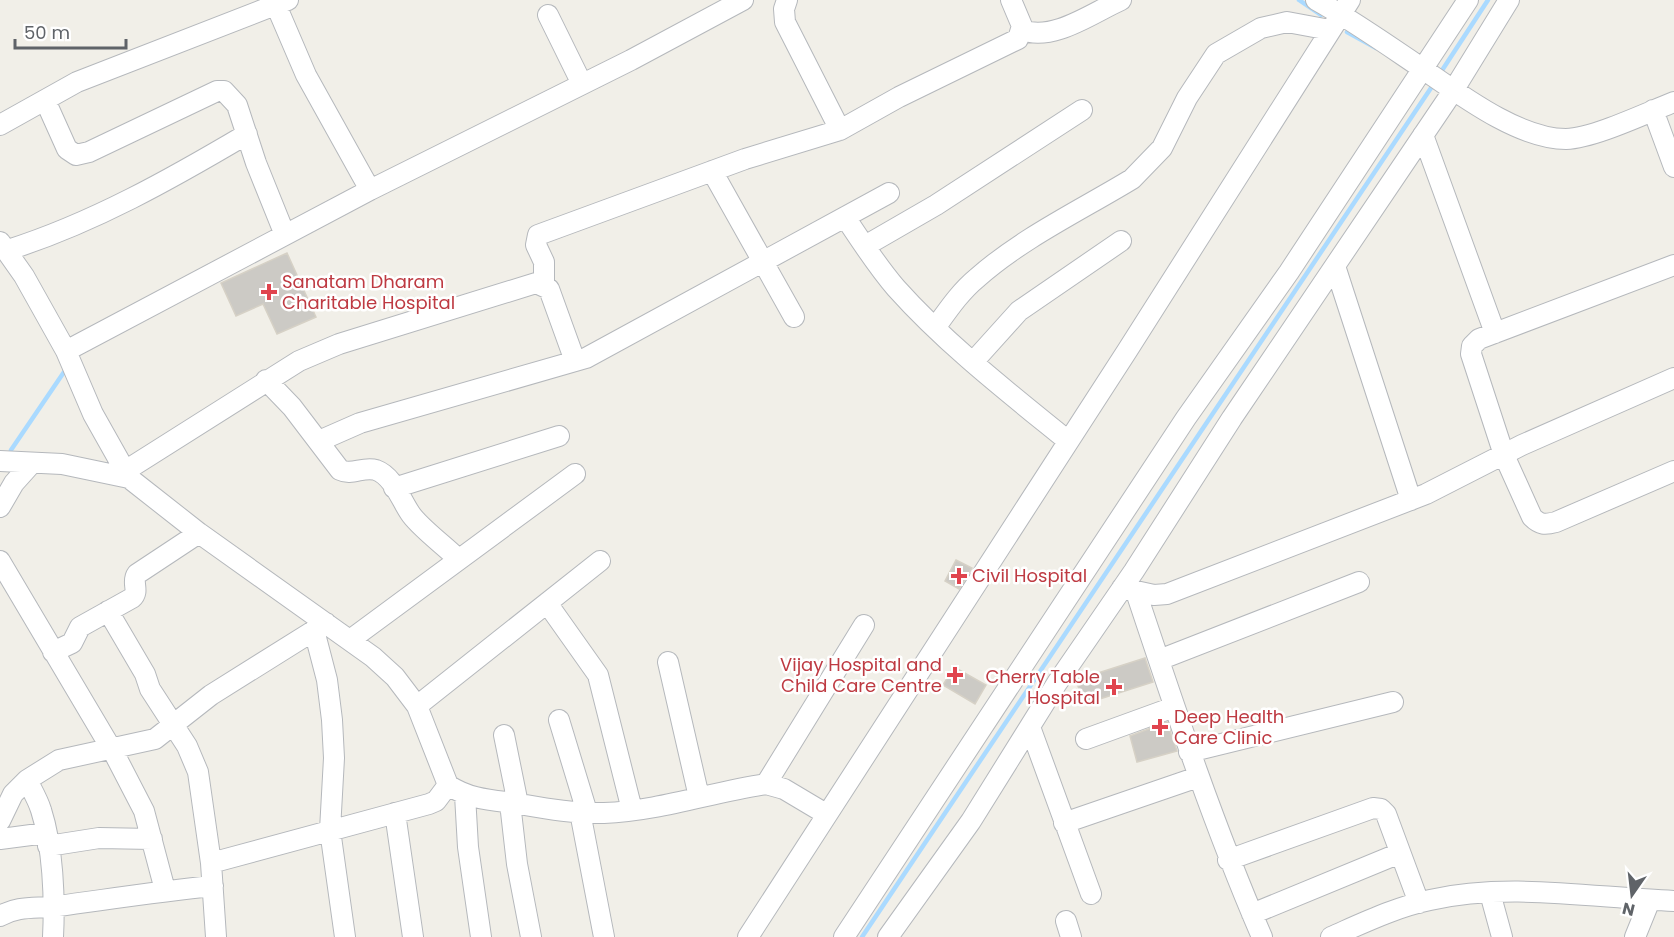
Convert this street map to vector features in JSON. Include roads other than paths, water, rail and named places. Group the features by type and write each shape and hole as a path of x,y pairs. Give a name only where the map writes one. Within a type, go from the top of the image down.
{"street":[{"path":"66,351 370,190 743,0"},
{"path":"787,0 785,22 840,130"},
{"path":"544,284 544,262 536,245 538,235 712,171 840,130 899,97 1018,39 1022,30 1011,0"},
{"path":"1022,30 1041,35 1052,32 1121,0"},
{"path":"1316,0 1438,80 1509,123 1547,136 1567,139 1674,102"},
{"path":"888,937 970,821 1030,727 1129,590 1232,418 1423,135 1438,80 1468,0"},
{"path":"844,937 1186,418 1289,272 1438,80 1509,0"},
{"path":"0,125 77,82 282,3 306,75 370,190"},
{"path":"935,328 952,304 977,278 1020,247 1132,179 1148,165 1162,148 1187,98 1216,54 1261,28 1340,14"},
{"path":"748,937 1340,14"},
{"path":"548,15 582,84"},
{"path":"45,100 67,149 76,155 89,152 217,91 231,96 285,235"},
{"path":"864,246 936,205 1082,110"},
{"path":"1653,110 1674,167"},
{"path":"247,134 165,182 50,237 4,246 66,351 93,414 127,474 320,627 350,640 373,657 395,677 417,706 457,790 481,937"},
{"path":"1423,135 1495,333"},
{"path":"712,171 761,263 794,317"},
{"path":"319,441 360,423 575,361 602,351 889,193"},
{"path":"846,217 864,246 896,288 935,328 1068,441"},
{"path":"974,362 1020,310 1121,241"},
{"path":"1674,265 1479,339 1472,346 1471,354 1504,455 1532,517 1545,525 1674,471"},
{"path":"1335,266 1411,500"},
{"path":"0,461 62,464 127,474 266,380 299,361 339,344 536,283 544,284 549,289 575,361"},
{"path":"1129,590 1167,594 1411,500 1674,378"},
{"path":"266,380 319,441 340,470 347,473 374,470 394,488 412,517 457,558"},
{"path":"394,488 559,436"},
{"path":"0,507 14,483 33,463"},
{"path":"350,640 457,558 575,474"},
{"path":"53,652 72,643 80,627 135,595 134,580 137,574 200,533"},
{"path":"0,561 112,750 144,811 165,890"},
{"path":"417,706 600,561"},
{"path":"1159,660 1359,582"},
{"path":"1129,590 1159,660 1228,860 1262,937"},
{"path":"547,603 598,675 632,810"},
{"path":"108,611 145,674 150,689 175,725 198,772 211,863 216,937"},
{"path":"766,784 864,625"},
{"path":"0,821 13,794 27,780 59,760 154,739 211,695 320,627"},
{"path":"320,627 332,720 334,758 330,830 345,937"},
{"path":"668,662 699,797"},
{"path":"1189,752 1393,702"},
{"path":"1086,739 1174,707"},
{"path":"559,720 584,812 604,937"},
{"path":"1030,727 1090,894"},
{"path":"504,735 514,803 517,864 531,937"},
{"path":"1064,823 1198,777"},
{"path":"27,780 41,809 47,839 55,907 53,937"},
{"path":"211,863 436,801 457,790 514,803 584,812 632,810 766,784 784,789 826,814"},
{"path":"1228,860 1373,808 1381,809 1386,814 1419,903"},
{"path":"394,813 413,937"},
{"path":"0,839 99,837 152,839"},
{"path":"1252,914 1400,853"},
{"path":"0,916 17,909 55,907 165,890 213,886"},
{"path":"1331,937 1419,903 1470,893 1674,901"},
{"path":"1490,893 1502,937"},
{"path":"1635,937 1650,900"}],"waterway":[{"path":"1299,0 1321,15"},
{"path":"1439,75 1488,0"},
{"path":"1347,32 1376,48"},
{"path":"862,937 1435,82"},
{"path":"11,450 64,372"}],"place":[{"name":"Sanatam Dharam Charitable Hospital","path":"269,292"},
{"name":"Civil Hospital","path":"959,576"},
{"name":"Vijay Hospital and Child Care Centre","path":"955,675"},
{"name":"Cherry Table Hospital","path":"1114,687"},
{"name":"Deep Health Care Clinic","path":"1160,727"}]}
